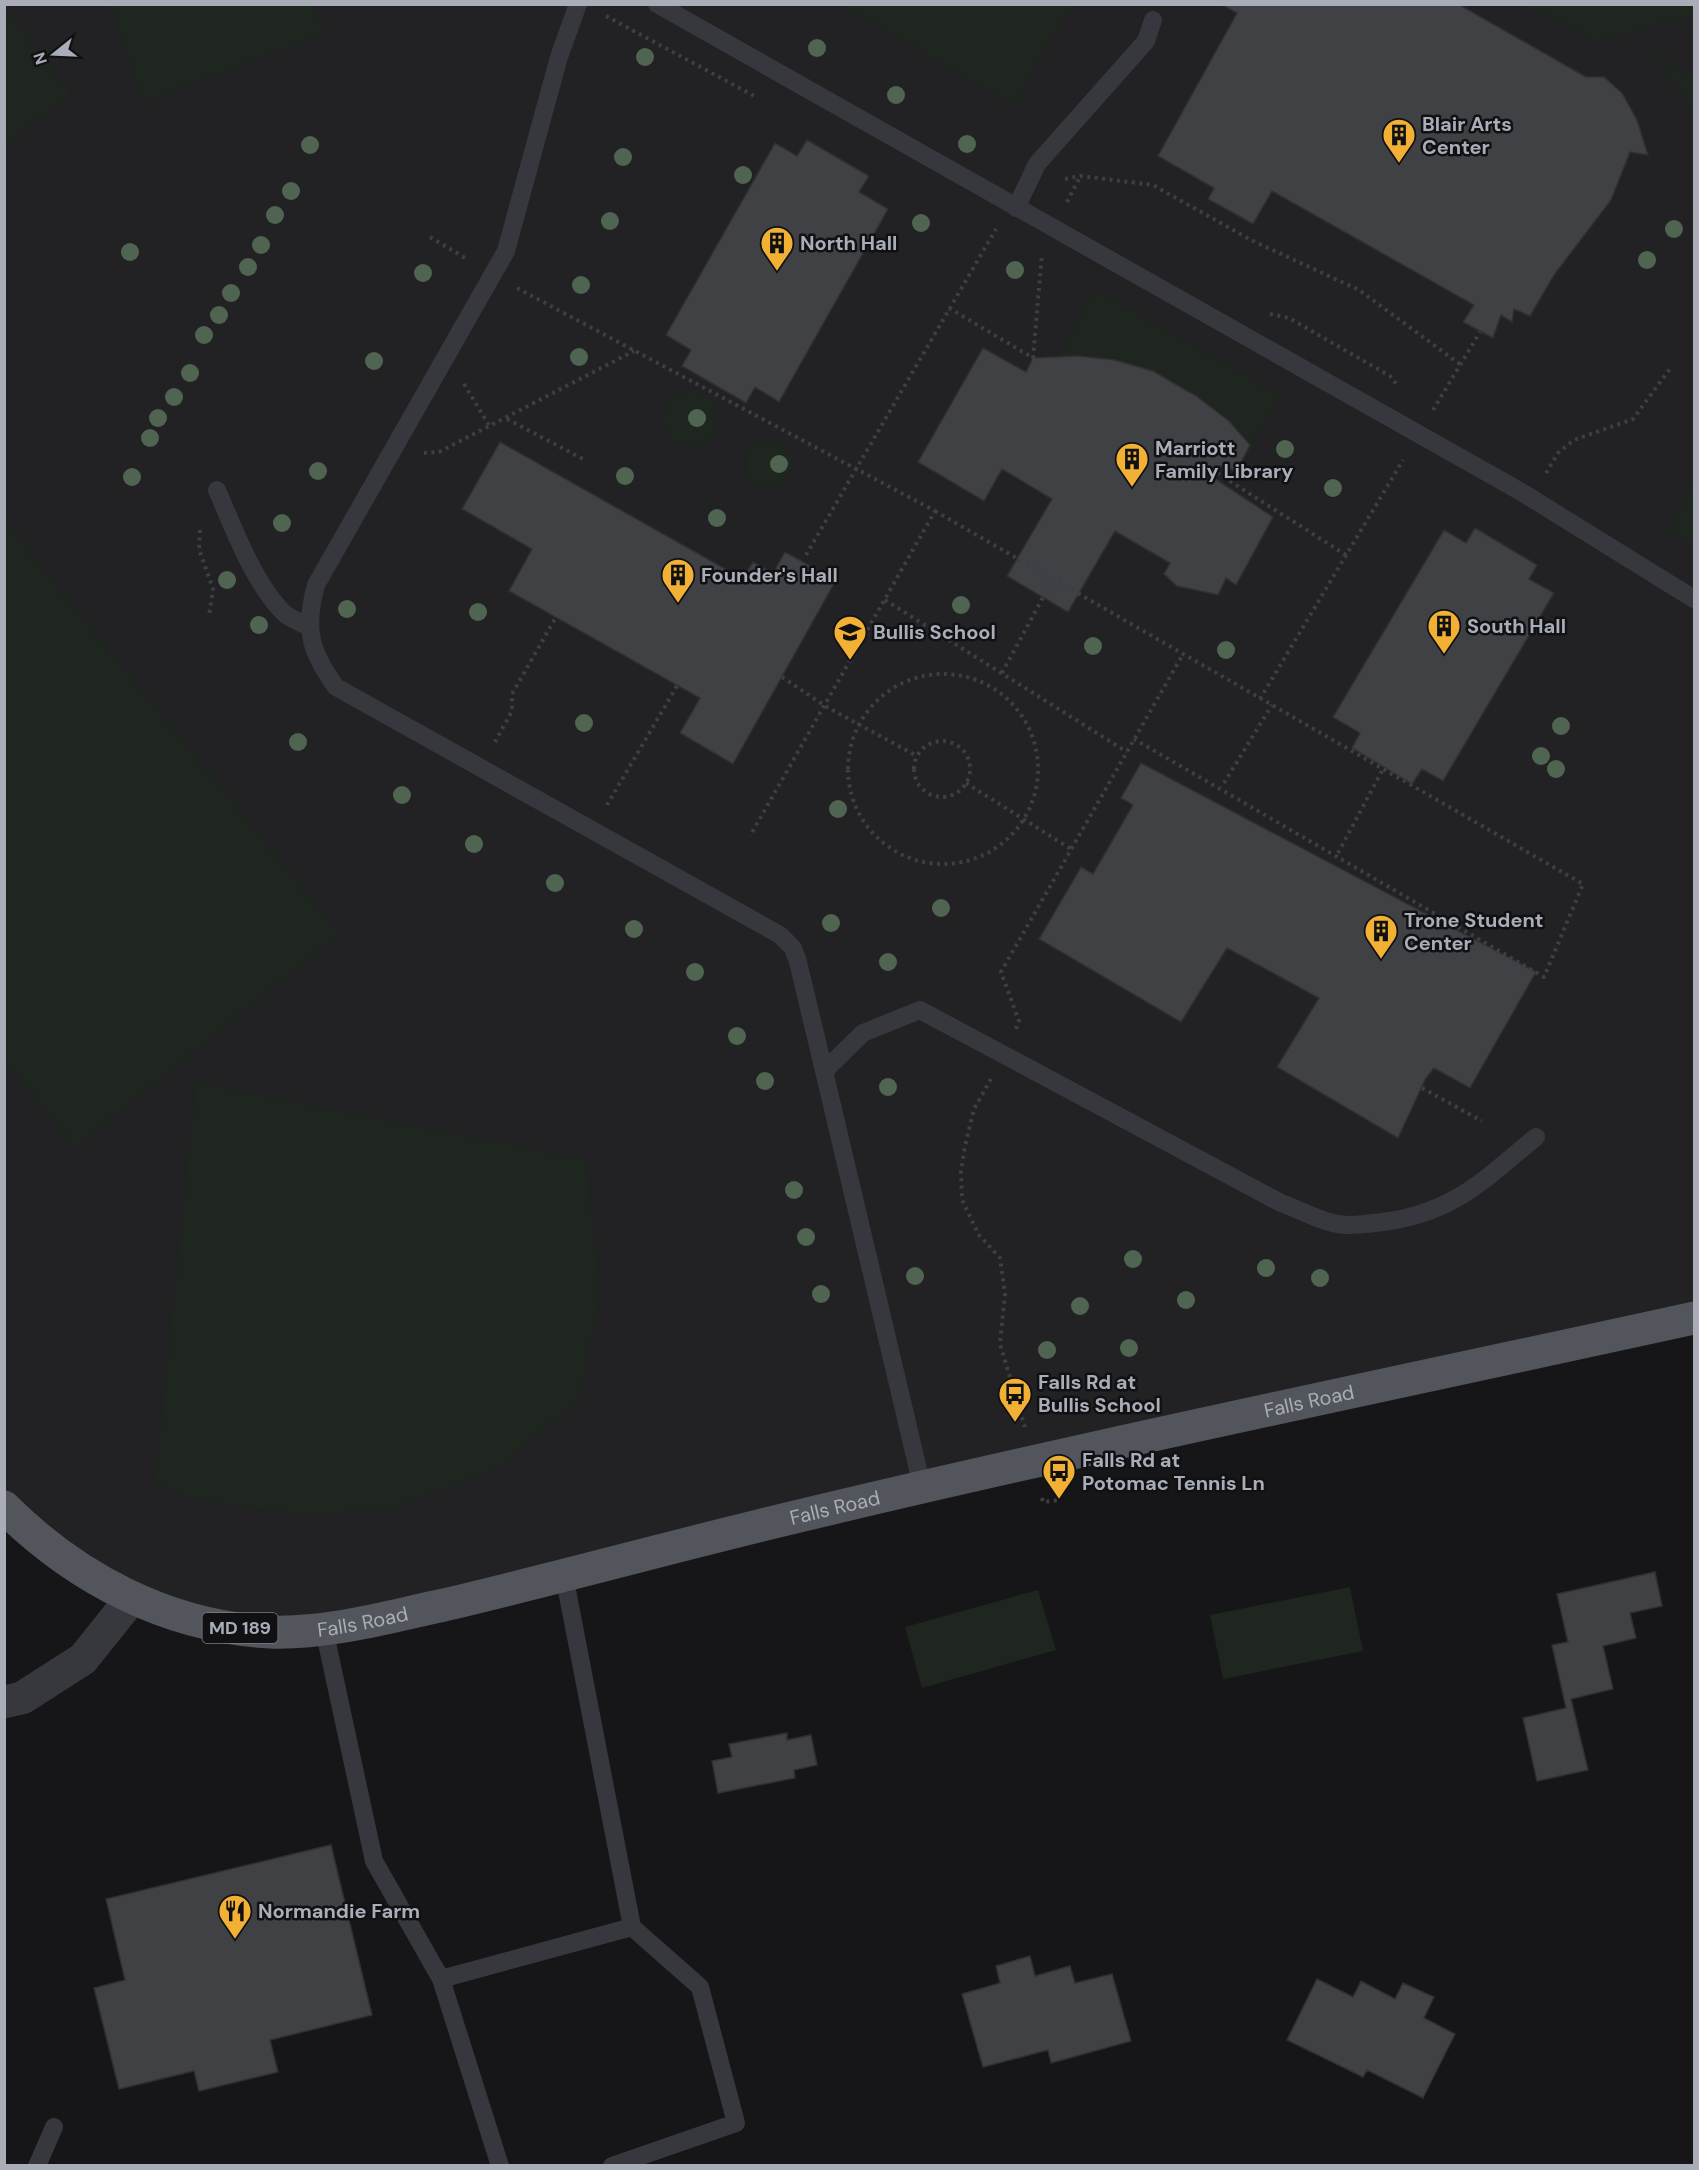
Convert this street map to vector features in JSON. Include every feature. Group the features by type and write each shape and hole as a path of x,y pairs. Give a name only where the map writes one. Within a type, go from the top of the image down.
{"main road":[{"name":"Falls Road","path":"4,1507 31,1533 69,1561 131,1599 205,1623 270,1632 324,1629 479,1597 922,1486 1695,1318"}],"street":[{"path":"4,1702 22,1698 83,1659 131,1599"}],"lane":[{"path":"578,4 559,57 506,251 316,585 310,605 309,627 312,646 320,665 336,687 780,935 793,948 922,1486"},
{"path":"657,4 1523,493 1695,599"},
{"path":"1016,208 1037,164 1146,41 1153,20"},
{"path":"217,490 240,546 271,598 286,615 309,627"},
{"path":"824,1071 863,1033 920,1010 1281,1203 1333,1223 1381,1222 1415,1216 1439,1208 1463,1197 1536,1137"},
{"path":"564,1575 632,1926 700,1987 736,2123 612,2166"},
{"path":"324,1629 374,1861 441,1979 500,2166"},
{"path":"441,1979 632,1926"},
{"path":"37,2166 54,2127"}],"path":[{"path":"950,308 1033,358 1042,247 1081,176"},
{"path":"1027,185 1081,176 1154,185 1251,240 1359,290 1461,365"},
{"path":"806,555 998,224 1016,208"},
{"path":"513,286 935,511 1583,885 1544,977 1134,739"},
{"path":"1260,699 1480,332"},
{"path":"419,453 440,452 507,419 635,350"},
{"path":"1544,477 1558,453 1574,440 1633,419 1672,366"},
{"path":"462,381 490,427"},
{"path":"507,419 584,459"},
{"path":"1217,474 1346,555"},
{"path":"750,836 935,511"},
{"path":"200,520 199,549 213,589 209,616"},
{"path":"1002,673 1053,579"},
{"path":"885,600 1127,752"},
{"path":"481,768 512,711 512,694 556,617"},
{"path":"1059,1500 1043,1502 1035,1461 1000,1344 1005,1294 1000,1258 979,1235 962,1200 961,1171 974,1109 1004,1056 1019,1021 1001,972 1183,654"},
{"path":"926,674 959,674 990,685 1015,705 1031,732 1039,762 1036,792 1024,820 1003,844 977,859 947,865 916,861 889,848 867,827 852,798 847,765 854,733 871,706 896,685 926,674"},
{"path":"782,677 825,706 917,756"},
{"path":"592,830 677,686"},
{"path":"1224,783 1272,705"},
{"path":"935,741 954,743 967,756 970,765 966,783 960,790 944,797 927,793 915,778 914,769 917,756 926,745 935,741"},
{"path":"1338,853 1383,769"},
{"path":"966,783 1071,849"},
{"path":"1422,1088 1482,1121"}],"shaded area":[{"path":"1070,4 1014,106 842,5"},
{"name":"Bullis School","path":"5,5 1694,5 1694,1318 353,1625 205,1623 5,1507"},
{"path":"109,5 310,5 327,33 144,102"},
{"path":"1528,5 1694,5 1694,14 1596,42"},
{"path":"5,8 71,94 5,146"},
{"path":"1651,49 1694,77 1694,110"},
{"path":"1096,290 1281,395 1250,445 1209,406 1165,378 1115,361 1059,357"},
{"path":"691,391 702,393 711,399 717,408 719,419 717,430 711,439 702,445 691,447 680,445 671,439 665,430 663,419 665,408 671,399 680,393"},
{"path":"769,441 785,448 792,464 785,480 769,487 753,480 746,464 753,448"},
{"path":"1694,489 1694,543 1667,530"},
{"path":"4,520 340,934 75,1148 5,1061"},
{"path":"196,1082 586,1159 600,1296 579,1399 498,1469 392,1509 307,1515 195,1500 155,1483"},
{"path":"1350,1587 1363,1651 1223,1679 1210,1615"},
{"path":"1038,1590 1056,1650 922,1688 905,1627"}],"building":[{"name":"Blair Arts Center","path":"1221,4 1458,4 1586,77 1604,77 1622,93 1637,120 1648,155 1630,152 1611,200 1554,275 1530,316 1514,309 1512,322 1501,315 1493,338 1463,322 1474,305 1272,191 1253,224 1208,199 1214,188 1158,156 1237,13"},
{"name":"North Hall","path":"807,140 869,176 859,192 888,209 779,402 755,387 746,403 682,366 691,350 666,335 775,143 797,156"},
{"name":"Marriott Family Library","path":"983,348 1026,372 1033,358 1079,356 1115,360 1153,371 1196,396 1229,421 1250,445 1236,472 1222,465 1214,478 1273,517 1236,585 1226,578 1218,595 1177,586 1164,574 1170,563 1115,531 1068,612 1007,576 1052,499 1002,469 984,501 918,462"},
{"name":"Founder's Hall","path":"500,442 743,579 753,562 773,573 785,552 836,580 733,764 680,733 700,698 509,591 532,549 462,509"},
{"name":"South Hall","path":"1475,528 1537,565 1529,579 1554,593 1443,781 1422,769 1412,784 1352,748 1360,733 1333,717 1444,530 1466,543"},
{"name":"Trone Student Center","path":"1141,763 1536,972 1470,1088 1434,1068 1426,1078 1398,1138 1277,1067 1319,998 1227,948 1181,1022 1039,939 1081,867 1093,874 1100,862 1133,805 1121,798"},
{"path":"1655,1572 1662,1606 1630,1613 1636,1638 1603,1646 1613,1689 1571,1699 1588,1770 1537,1781 1523,1718 1566,1708 1552,1645 1568,1642 1557,1594"},
{"path":"787,1733 787,1740 811,1735 817,1765 794,1770 795,1778 718,1793 712,1761 732,1757 729,1744"},
{"name":"Normandie Farm","path":"331,1845 372,2015 270,2040 278,2072 199,2091 194,2071 119,2089 94,1988 125,1980 106,1899"},
{"path":"1030,1956 1035,1976 1070,1966 1075,1983 1112,1974 1131,2041 1051,2063 1048,2050 983,2067 962,1994 1000,1983 996,1966"},
{"path":"1317,1979 1353,1997 1361,1981 1395,1999 1403,1983 1434,1997 1424,2018 1455,2034 1423,2098 1367,2070 1363,2077 1287,2040"}],"place":[{"name":"Blair Arts Center","path":"1399,164"},
{"name":"North Hall","path":"777,272"},
{"name":"Marriott Family Library","path":"1132,488"},
{"name":"Founder's Hall","path":"678,604"},
{"name":"South Hall","path":"1444,655"},
{"name":"Bullis School","path":"850,661"},
{"name":"Trone Student Center","path":"1381,960"},
{"name":"Falls Rd at Bullis School","path":"1015,1423"},
{"name":"Falls Rd at Potomac Tennis Ln","path":"1059,1500"},
{"name":"Normandie Farm","path":"235,1940"}]}
